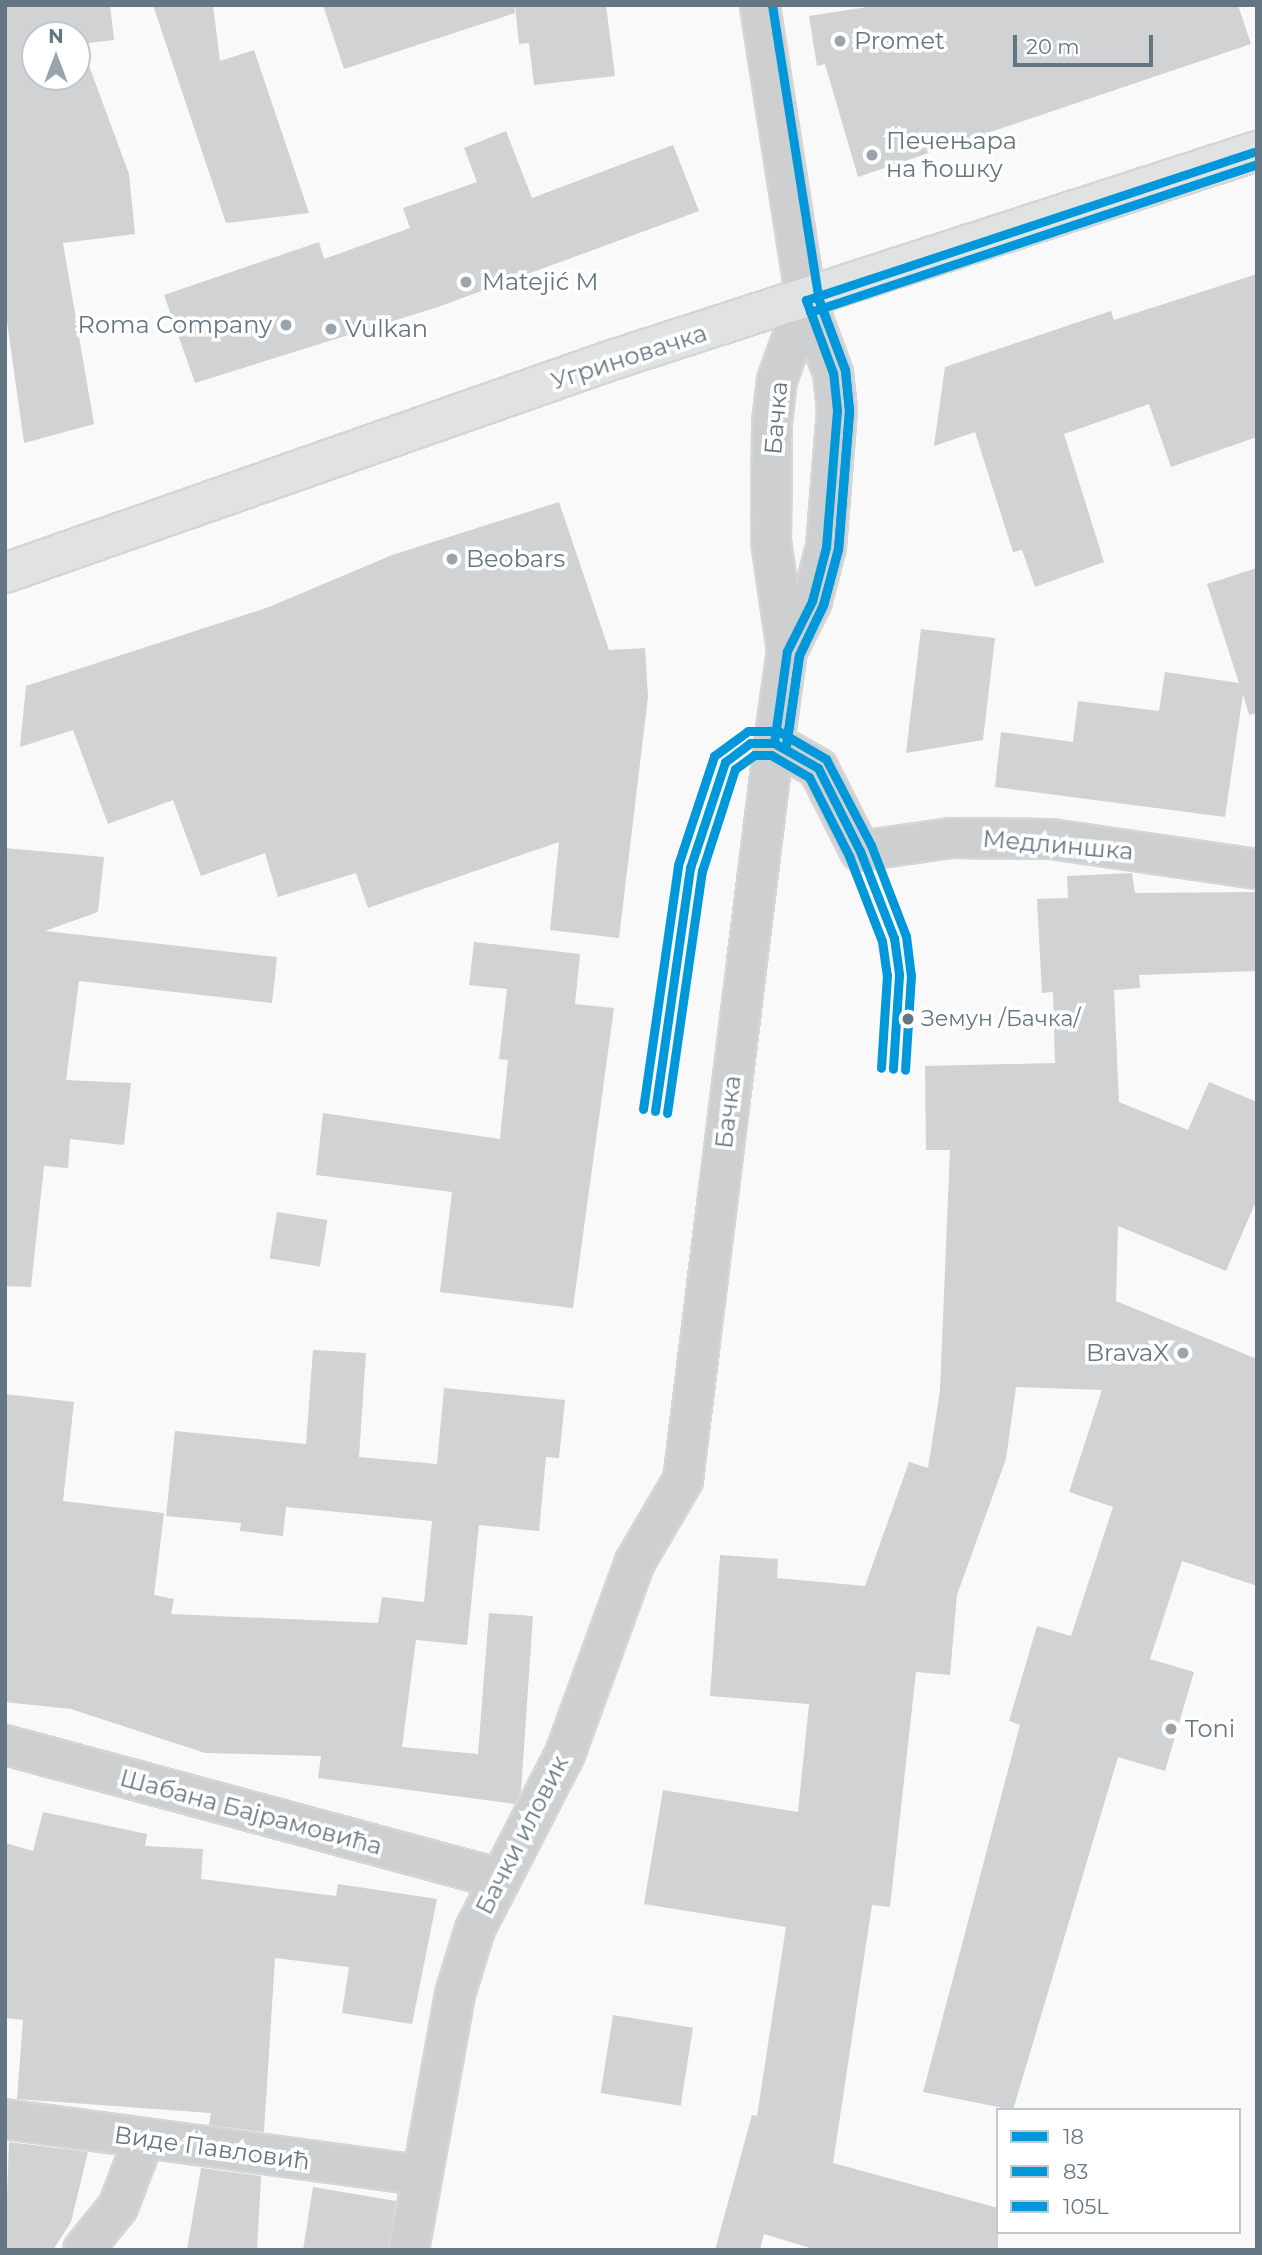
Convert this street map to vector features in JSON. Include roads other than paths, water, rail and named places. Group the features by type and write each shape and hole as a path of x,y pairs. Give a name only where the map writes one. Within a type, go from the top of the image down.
{"main road":[{"name":"Угриновачка","path":"5,573 806,300 1257,151"}],"street":[{"path":"760,5 806,300"},
{"name":"Бачка","path":"683,1480 787,651 771,541 772,422 777,380 806,300"},
{"name":"Бачка","path":"787,651 812,601 825,547 837,410 833,373 806,300"},
{"name":"Медлиншка","path":"774,743 818,768 860,851 951,838 1051,839 1257,869"},
{"name":"Бачки иловик","path":"409,2250 419,2175 455,1994 496,1878 565,1754 617,1601 683,1480"},
{"name":"Шабана Бајрамовића","path":"5,1745 496,1878"},
{"name":"Виде Павловић","path":"5,2119 419,2175"},
{"path":"83,2250 118,2207 144,2139"}],"place":[{"name":"Promet","path":"840,41"},
{"name":"Печењара на ћошку","path":"872,155"},
{"name":"Matejić M","path":"466,282"},
{"name":"Roma Company","path":"286,325"},
{"name":"Vulkan","path":"331,329"},
{"name":"Beobars","path":"452,559"},
{"name":"Земун /Бачка/","path":"908,1019"},
{"name":"BravaX","path":"1183,1353"},
{"name":"Toni","path":"1171,1729"}]}
